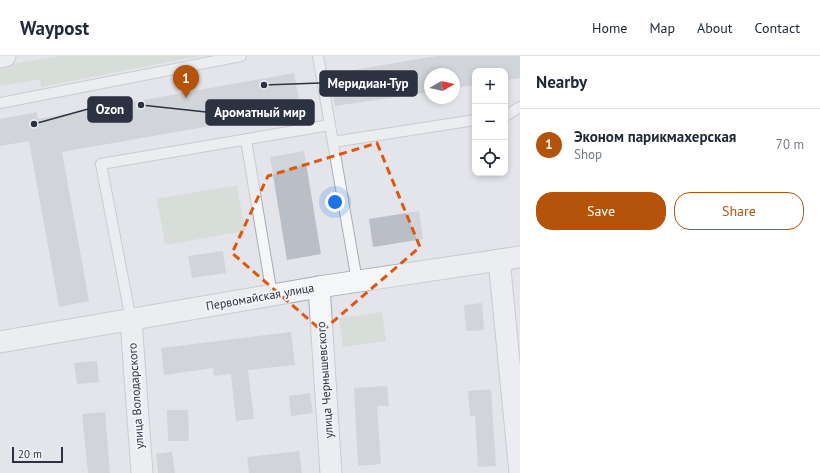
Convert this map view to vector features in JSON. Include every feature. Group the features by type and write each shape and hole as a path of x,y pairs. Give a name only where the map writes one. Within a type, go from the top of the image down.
{"street":[{"path":"0,57 5,56"},
{"name":"Первомайская улица","path":"0,342 319,287 520,257"},
{"path":"499,260 520,473"},
{"name":"улица Чернышевского","path":"319,287 331,473"},
{"name":"улица Володарского","path":"131,320 142,473"}],"lane":[{"path":"0,103 241,56"},
{"path":"318,56 357,282"},
{"path":"508,114 520,107"},
{"path":"333,142 472,120"},
{"path":"131,320 101,164 330,125"},
{"path":"246,140 272,295"}],"highlighted area":[{"path":"377,143 420,247 322,331 232,253 268,176"}],"green space":[{"path":"59,56 199,56 41,87 40,79 0,86 0,66"},
{"path":"237,185 245,231 165,245 157,199"},
{"path":"382,312 386,341 343,347 339,318"}],"building":[{"path":"437,56 520,56 520,78 508,80 508,68 472,68 472,85 460,87 460,68 424,68 424,93 335,106 330,74"},
{"path":"294,73 301,110 62,152 89,301 59,307 29,141 0,146 0,119 37,112 38,119"},
{"path":"304,151 321,254 287,260 270,157"},
{"path":"419,211 423,239 373,247 369,219"},
{"path":"223,251 226,273 192,278 188,256"},
{"path":"482,303 484,330 466,331 464,305"},
{"path":"291,332 295,365 248,370 254,419 236,421 231,374 214,376 213,368 164,375 161,348"},
{"path":"97,361 99,382 77,384 74,363"},
{"path":"387,386 389,406 377,406 381,464 358,466 354,388"},
{"path":"491,389 496,466 478,467 475,416 470,416 468,391"},
{"path":"310,393 313,413 291,416 289,396"},
{"path":"167,410 188,410 189,441 168,441"},
{"path":"105,412 110,473 88,473 82,414"},
{"path":"299,451 302,473 249,473 247,457"},
{"path":"172,452 175,473 158,473 156,454"}],"place":[{"name":"Меридиан-Тур","path":"264,85"},
{"name":"Эконом парикмахерская","path":"186,98"},
{"name":"Ароматный мир","path":"141,105"},
{"name":"Ozon","path":"34,124"}]}
